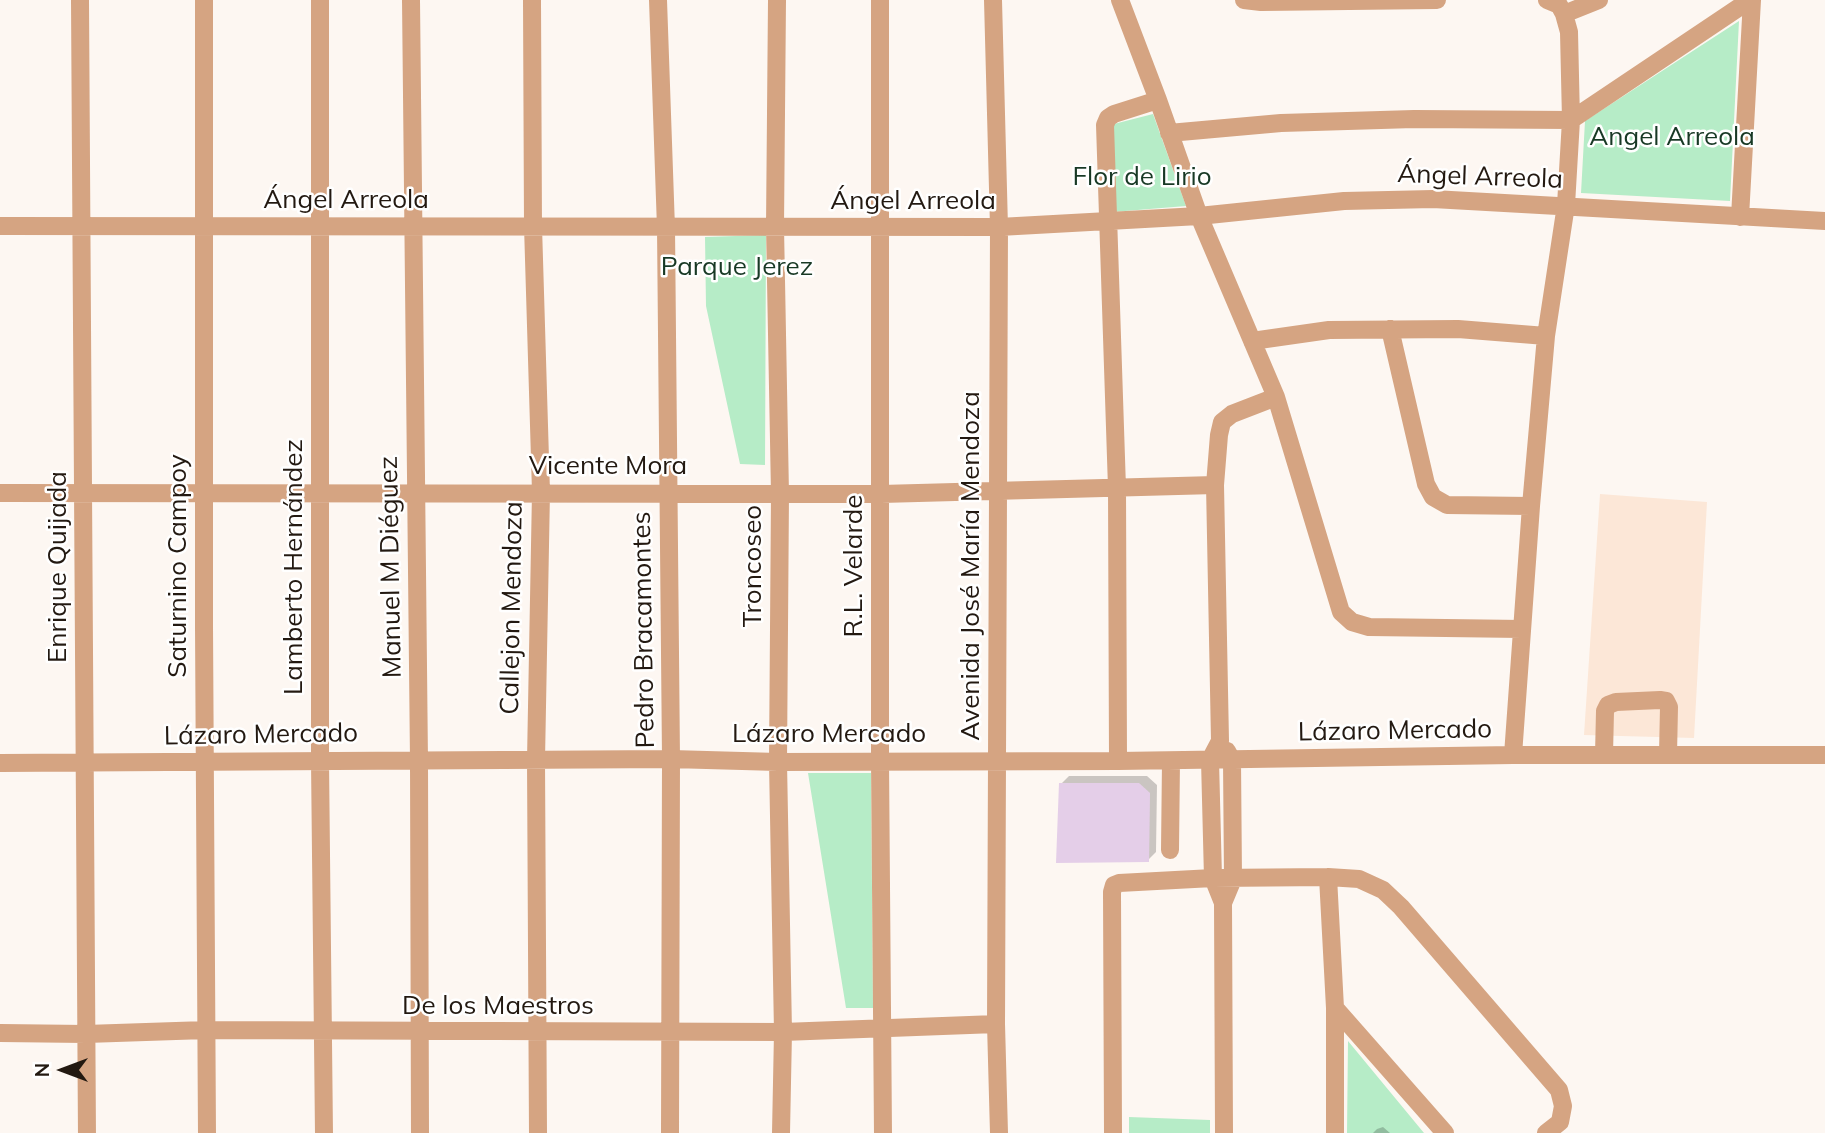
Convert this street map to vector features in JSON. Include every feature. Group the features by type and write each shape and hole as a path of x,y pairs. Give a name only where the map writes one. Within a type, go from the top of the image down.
{"street":[{"name":"Enrique Quijada","path":"80,0 87,1133"},
{"name":"Saturnino Campoy","path":"204,0 207,1133"},
{"name":"Lamberto Hernández","path":"320,0 320,761 324,1133"},
{"name":"Manuel M Diéguez","path":"411,0 420,1133"},
{"name":"Callejon Mendoza","path":"532,0 533,226 541,492 536,760 538,1133"},
{"name":"Pedro Bracamontes","path":"658,0 666,228 671,759 670,1133"},
{"name":"Troncoseo","path":"777,0 775,227 779,494 778,762 783,1032 781,1133"},
{"name":"R.L. Velarde","path":"880,0 883,1133"},
{"name":"Avenida José María Mendoza","path":"993,0 999,227 996,1024 999,1133"},
{"path":"1120,0 1199,216 1276,397 1340,612 1352,622 1369,627 1522,629"},
{"path":"1244,0 1437,0"},
{"path":"1513,755 1546,336 1566,205 1571,120 1569,32 1559,5 1547,0"},
{"path":"1564,14 1599,0"},
{"path":"1169,134 1281,123 1414,119 1571,120 1751,0"},
{"path":"1740,217 1751,0"},
{"path":"1118,761 1116,488 1105,125 1108,118 1158,100"},
{"name":"Ángel Arreola","path":"0,226 999,227 1199,216 1344,201 1433,200 1566,205 1825,221"},
{"path":"1390,329 1426,484 1433,497 1447,505 1531,506"},
{"path":"1252,341 1329,330 1458,329 1546,336"},
{"path":"1224,1133 1223,903 1213,878 1210,760 1220,741 1215,485 1222,422 1232,414 1276,397"},
{"name":"Vicente Mora","path":"0,493 881,494 1215,485"},
{"path":"1604,754 1605,711 1608,705 1616,702 1660,700 1666,701 1669,707 1668,754"},
{"path":"1220,741 1232,760 1233,878 1223,903"},
{"name":"Lázaro Mercado","path":"0,763 671,759 778,762 1171,761 1604,754 1825,754"},
{"path":"1171,761 1171,850"},
{"path":"1328,877 1335,1008 1335,1133"},
{"path":"1113,1133 1114,885 1213,878 1328,877 1359,879 1383,890 1401,907 1559,1090 1563,1107 1560,1122 1546,1133"},
{"path":"1335,1008 1445,1133"},
{"name":"De los Maestros","path":"0,1033 86,1034 206,1030 783,1032 996,1024"}],"shaded area":[{"path":"1600,494 1707,502 1694,738 1584,735"}],"green space":[{"name":"Angel Arreola","path":"1739,21 1730,201 1581,193 1585,121"},
{"name":"Flor de Lirio","path":"1153,114 1186,206 1113,212 1110,125"},
{"name":"Parque Jerez","path":"766,235 765,465 740,464 706,306 705,237"},
{"path":"808,773 871,773 873,1008 846,1008"},
{"path":"1348,1041 1424,1133 1347,1133"},
{"path":"1129,1117 1210,1120 1210,1133 1129,1133"}],"building":[{"path":"1059,783 1139,783 1150,793 1149,862 1056,863"}]}
